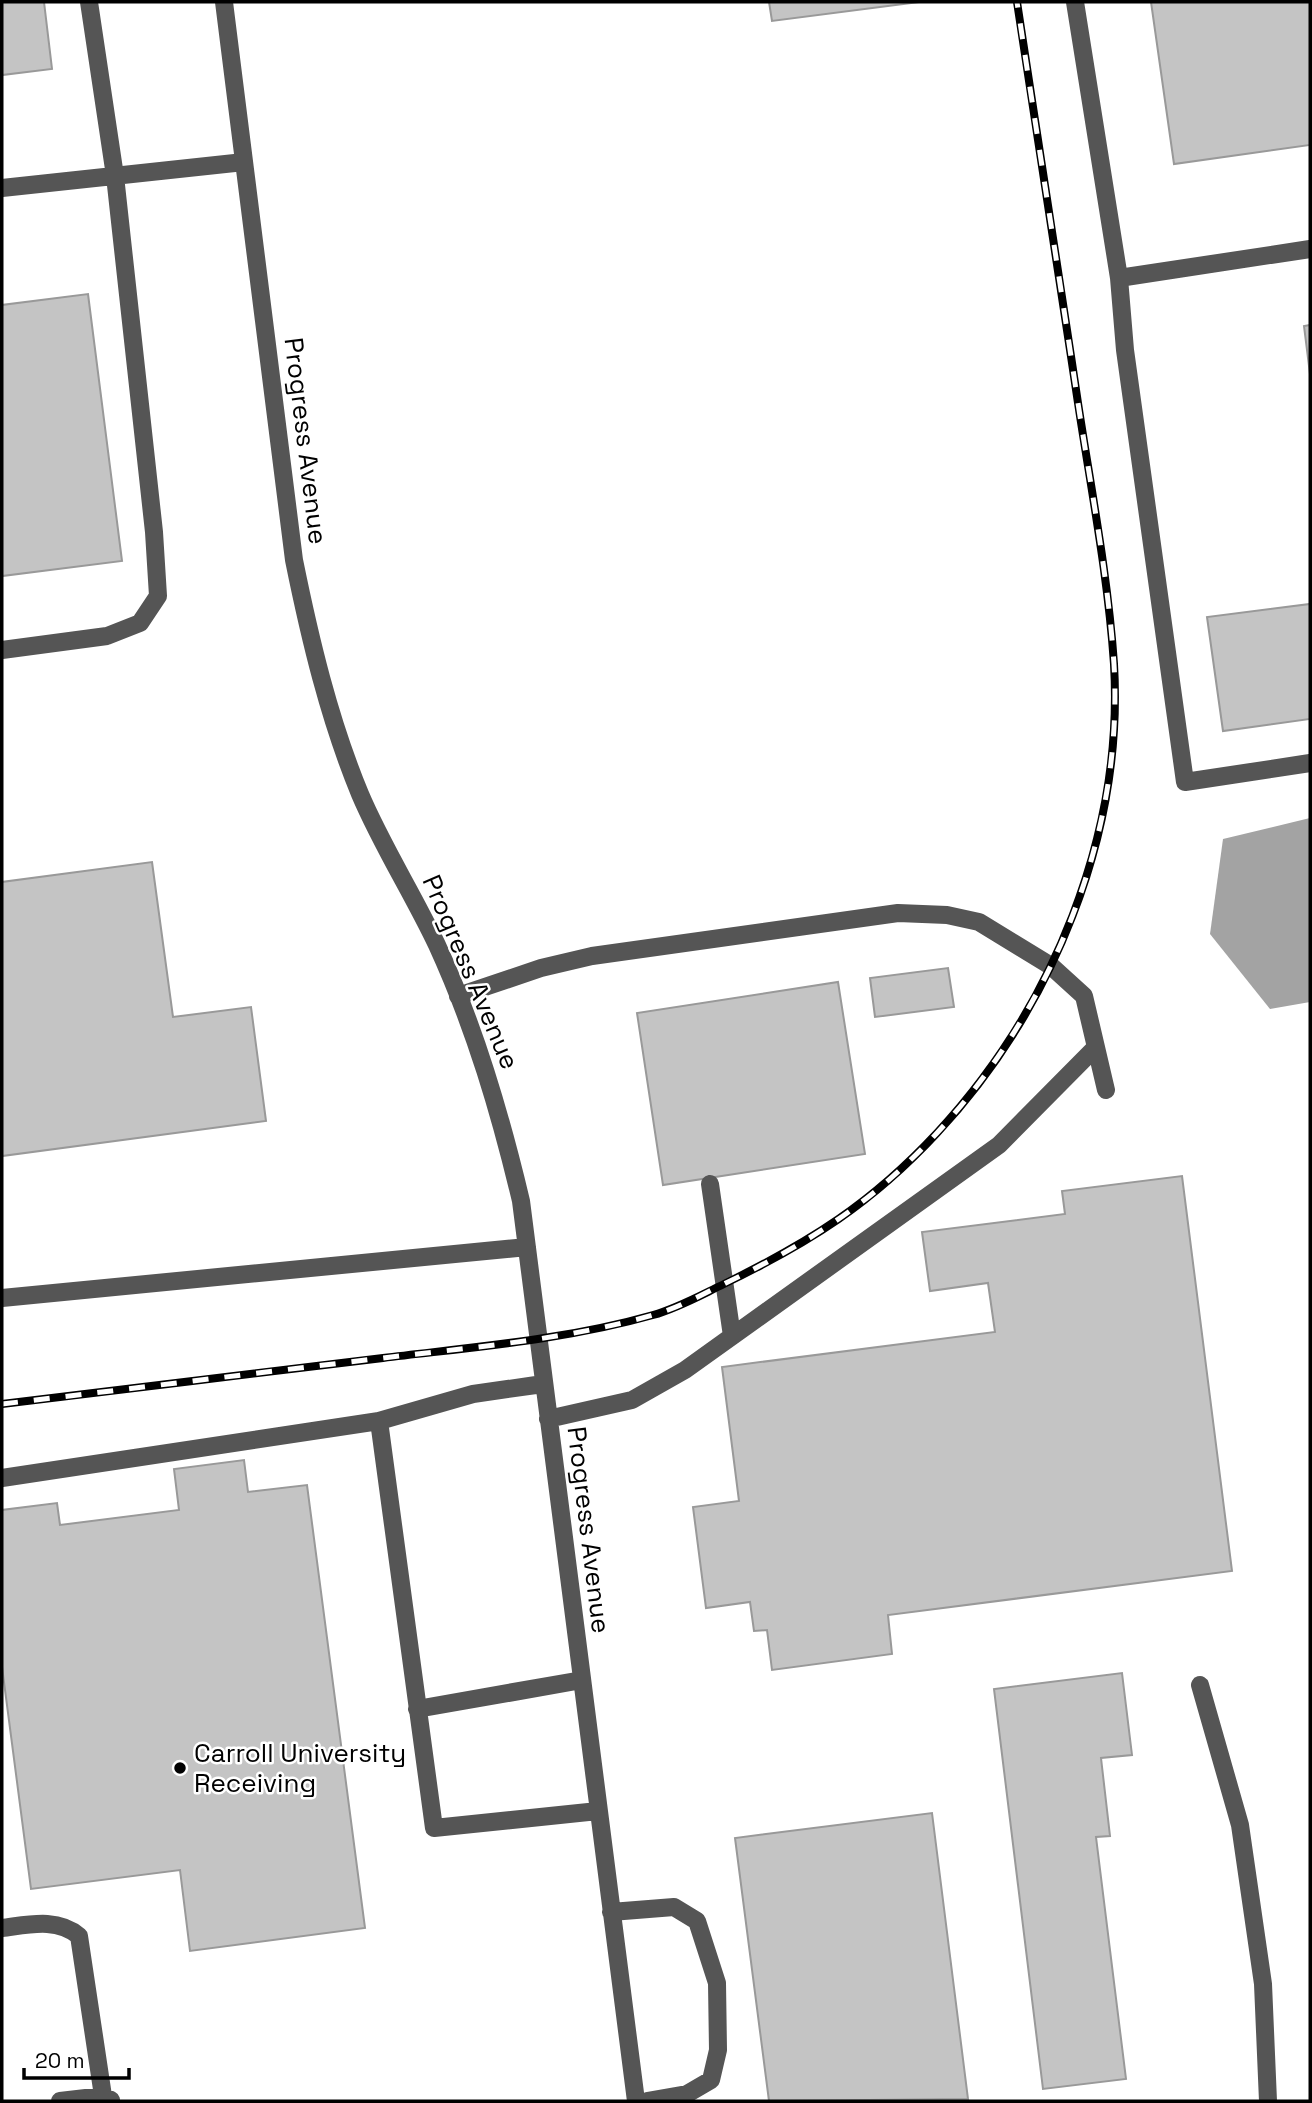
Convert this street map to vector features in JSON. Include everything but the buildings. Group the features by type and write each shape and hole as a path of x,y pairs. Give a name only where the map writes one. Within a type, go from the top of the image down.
{"street":[{"path":"2,650 107,636 140,623 158,596 153,518 115,176 89,2"},
{"name":"Progress Avenue","path":"224,2 294,559 305,617 334,718 361,794 437,946 477,1041 503,1124 521,1201 636,2101"},
{"path":"1075,2 1119,278 1125,351 1185,782 1310,763"},
{"path":"2,188 244,162"},
{"path":"1119,278 1310,249"},
{"path":"458,996 541,968 592,956 898,913 947,915 979,922 1051,966 1084,996 1106,1090"},
{"path":"548,1419 632,1400 685,1370 999,1145 1096,1047"},
{"path":"710,1184 732,1336"},
{"path":"2,1298 527,1247"},
{"path":"2,1478 379,1421 472,1395 544,1384"},
{"path":"379,1421 433,1828 598,1811"},
{"path":"417,1709 582,1680"},
{"path":"1200,1685 1240,1825 1263,1984 1268,2101"},
{"path":"611,1912 674,1907 697,1921 717,1983 718,2050 711,2080 687,2094 647,2101"},
{"path":"2,1928 43,1923 60,1926 79,1936 108,2099 60,2101"}],"shaded area":[{"path":"1310,818 1310,1002 1270,1009 1210,934 1223,839"}],"railway":[{"path":"2,1404 519,1342 620,1324 662,1312 784,1253 863,1201 888,1181 937,1133 978,1084 1015,1031 1046,975 1072,916 1093,855 1107,792 1114,728 1114,664 1103,565 1017,2"}],"place":[{"name":"Carroll University Receiving","path":"180,1768"}]}
